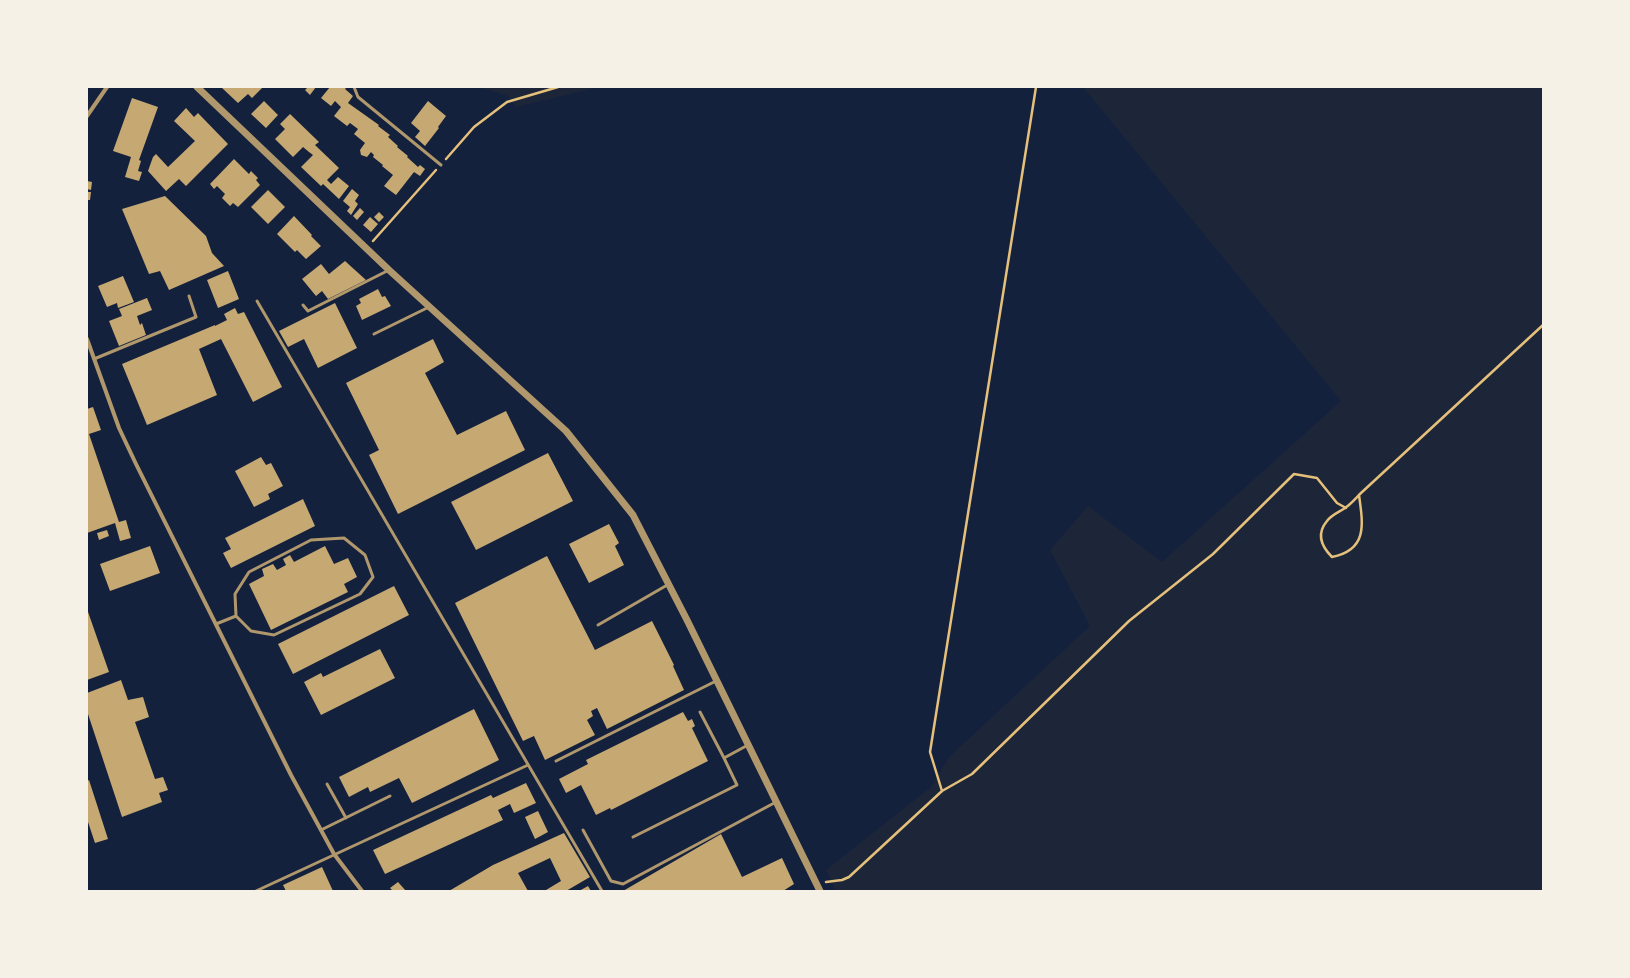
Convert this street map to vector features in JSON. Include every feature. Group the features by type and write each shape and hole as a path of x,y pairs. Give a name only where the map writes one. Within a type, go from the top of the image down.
{"street":[{"path":"87,116 107,87"},
{"path":"197,87 366,249 566,430 633,515 669,584 820,891"},
{"path":"87,339 122,434 291,775 334,854 362,891"}],"lane":[{"path":"354,87 358,97 441,165"},
{"path":"303,305 308,312 389,270"},
{"path":"94,359 196,317 189,296"},
{"path":"257,301 602,891"},
{"path":"374,334 429,307"},
{"path":"344,538 364,555 373,577 360,594 274,635 251,631 236,616 235,594 249,572 311,540 344,538"},
{"path":"598,625 669,584"},
{"path":"216,624 236,616"},
{"path":"556,761 716,681"},
{"path":"633,837 737,785 700,712"},
{"path":"724,758 748,745"},
{"path":"256,891 528,765"},
{"path":"327,784 346,818"},
{"path":"321,830 390,796"},
{"path":"583,830 611,881 623,884 776,802"}],"path":[{"path":"366,249 474,127 507,102 558,87"},
{"path":"942,791 930,752 1036,87"},
{"path":"1359,495 1362,523 1361,538 1352,549 1342,555 1332,557 1326,551 1320,540 1322,529 1327,520 1346,508 1359,495 1543,325"},
{"path":"816,883 842,880 849,877 942,791 972,774 1129,621 1213,554 1294,474 1317,478 1337,503 1346,508"}],"shaded area":[{"path":"479,87 599,87 516,107 508,96"},
{"path":"1083,87 1543,87 1543,891 836,891 826,870 931,787 949,757 1090,626 1050,550 1088,506 1162,562 1341,401"}],"building":[{"path":"221,87 263,87 252,98 248,94 238,103"},
{"path":"308,87 316,87 310,95 305,90"},
{"path":"330,87 346,88 345,89 353,96 348,103 379,125 378,126 390,135 388,137 408,156 407,157 418,167 420,165 425,169 420,176 414,172 396,195 384,186 393,175 373,157 374,155 371,152 367,157 361,155 360,150 365,143 354,134 358,129 350,123 347,126 334,116 341,107 335,101 331,106 321,98"},
{"path":"132,98 158,107 139,160 141,161 138,171 142,172 139,181 125,177 131,157 113,151"},
{"path":"264,101 278,115 266,128 251,114"},
{"path":"428,101 446,116 425,146 415,137 420,131 411,123"},
{"path":"186,108 194,117 198,113 228,144 186,186 179,179 166,191 148,171 153,157 156,154 168,167 195,141 174,121"},
{"path":"290,114 319,142 315,145 339,168 327,180 331,184 338,177 349,186 339,199 323,184 321,186 301,167 313,155 303,147 293,157 275,139 285,129 280,124"},
{"path":"234,159 249,174 251,171 258,178 256,180 260,185 238,207 233,203 230,206 222,198 225,194 217,186 214,189 210,184"},
{"path":"87,181 92,182 91,190 87,189"},
{"path":"352,189 359,195 355,201 358,204 351,215 347,211 350,207 343,201"},
{"path":"268,190 285,207 268,224 251,207"},
{"path":"87,192 91,192 90,200 87,200"},
{"path":"165,196 206,236 212,253 224,266 169,290 160,271 149,274 122,209"},
{"path":"360,208 364,212 357,220 353,216"},
{"path":"379,212 384,217 379,222 374,217"},
{"path":"294,216 321,246 306,259 297,250 295,252 277,234"},
{"path":"370,217 378,224 371,232 363,225"},
{"path":"345,261 366,280 328,299 322,291 316,296 302,279 321,264 329,274"},
{"path":"228,271 239,299 218,308 207,280"},
{"path":"123,276 134,302 118,308 117,303 107,307 98,286"},
{"path":"378,289 382,297 385,296 391,306 362,320 356,306 361,303 359,299"},
{"path":"147,298 152,310 137,316 140,325 142,323 146,335 119,346 109,321 122,316 119,309"},
{"path":"335,303 357,348 318,368 304,339 288,347 279,331"},
{"path":"235,308 238,314 244,312 282,387 253,402 221,339 199,349 217,395 147,425 122,364 215,326 227,320 224,314"},
{"path":"433,339 444,362 425,373 457,435 506,411 525,450 398,514 369,455 379,450 346,383"},
{"path":"93,407 101,430 89,434 119,522 126,520 131,538 120,541 115,523 87,533 87,409"},
{"path":"548,453 573,501 476,550 451,502"},
{"path":"261,457 266,465 271,463 283,486 268,494 270,499 254,507 235,471"},
{"path":"303,499 315,526 231,568 223,553 231,549 225,538"},
{"path":"609,524 619,543 615,546 624,565 589,583 569,544"},
{"path":"107,530 109,536 99,540 97,533"},
{"path":"150,546 160,573 110,591 100,564"},
{"path":"325,546 334,564 348,558 357,577 344,584 348,592 271,630 249,584 264,576 262,569 273,564 277,570 286,565 283,559 290,555 294,562"},
{"path":"547,556 595,650 652,621 674,665 673,666 684,690 607,729 597,708 591,711 593,716 587,720 595,735 545,760 534,736 523,741 455,603"},
{"path":"394,586 409,615 293,674 278,644"},
{"path":"87,609 109,672 87,680"},
{"path":"380,649 395,678 321,715 304,682 321,673 323,677"},
{"path":"121,680 128,700 143,697 149,717 135,722 155,779 163,777 168,790 159,793 162,802 122,817 87,711 87,693"},
{"path":"474,709 499,760 412,803 399,778 370,792 368,787 349,797 339,777"},
{"path":"683,712 688,721 692,719 695,726 692,728 708,761 611,810 610,808 596,815 581,785 566,793 559,779 588,764 586,760"},
{"path":"89,780 108,839 95,843 87,819 87,781"},
{"path":"526,783 536,803 514,813 510,804 498,810 503,820 385,874 373,850 491,795 493,798"},
{"path":"538,811 548,832 535,839 525,817"},
{"path":"564,833 590,877 566,891 546,890 561,881 550,858 518,873 528,891 449,891 493,865"},
{"path":"721,834 742,877 782,858 794,884 783,891 623,891"},
{"path":"322,867 333,891 286,891 283,885"},
{"path":"398,882 406,891 393,891 390,888"},
{"path":"588,886 591,891 579,891"}]}
